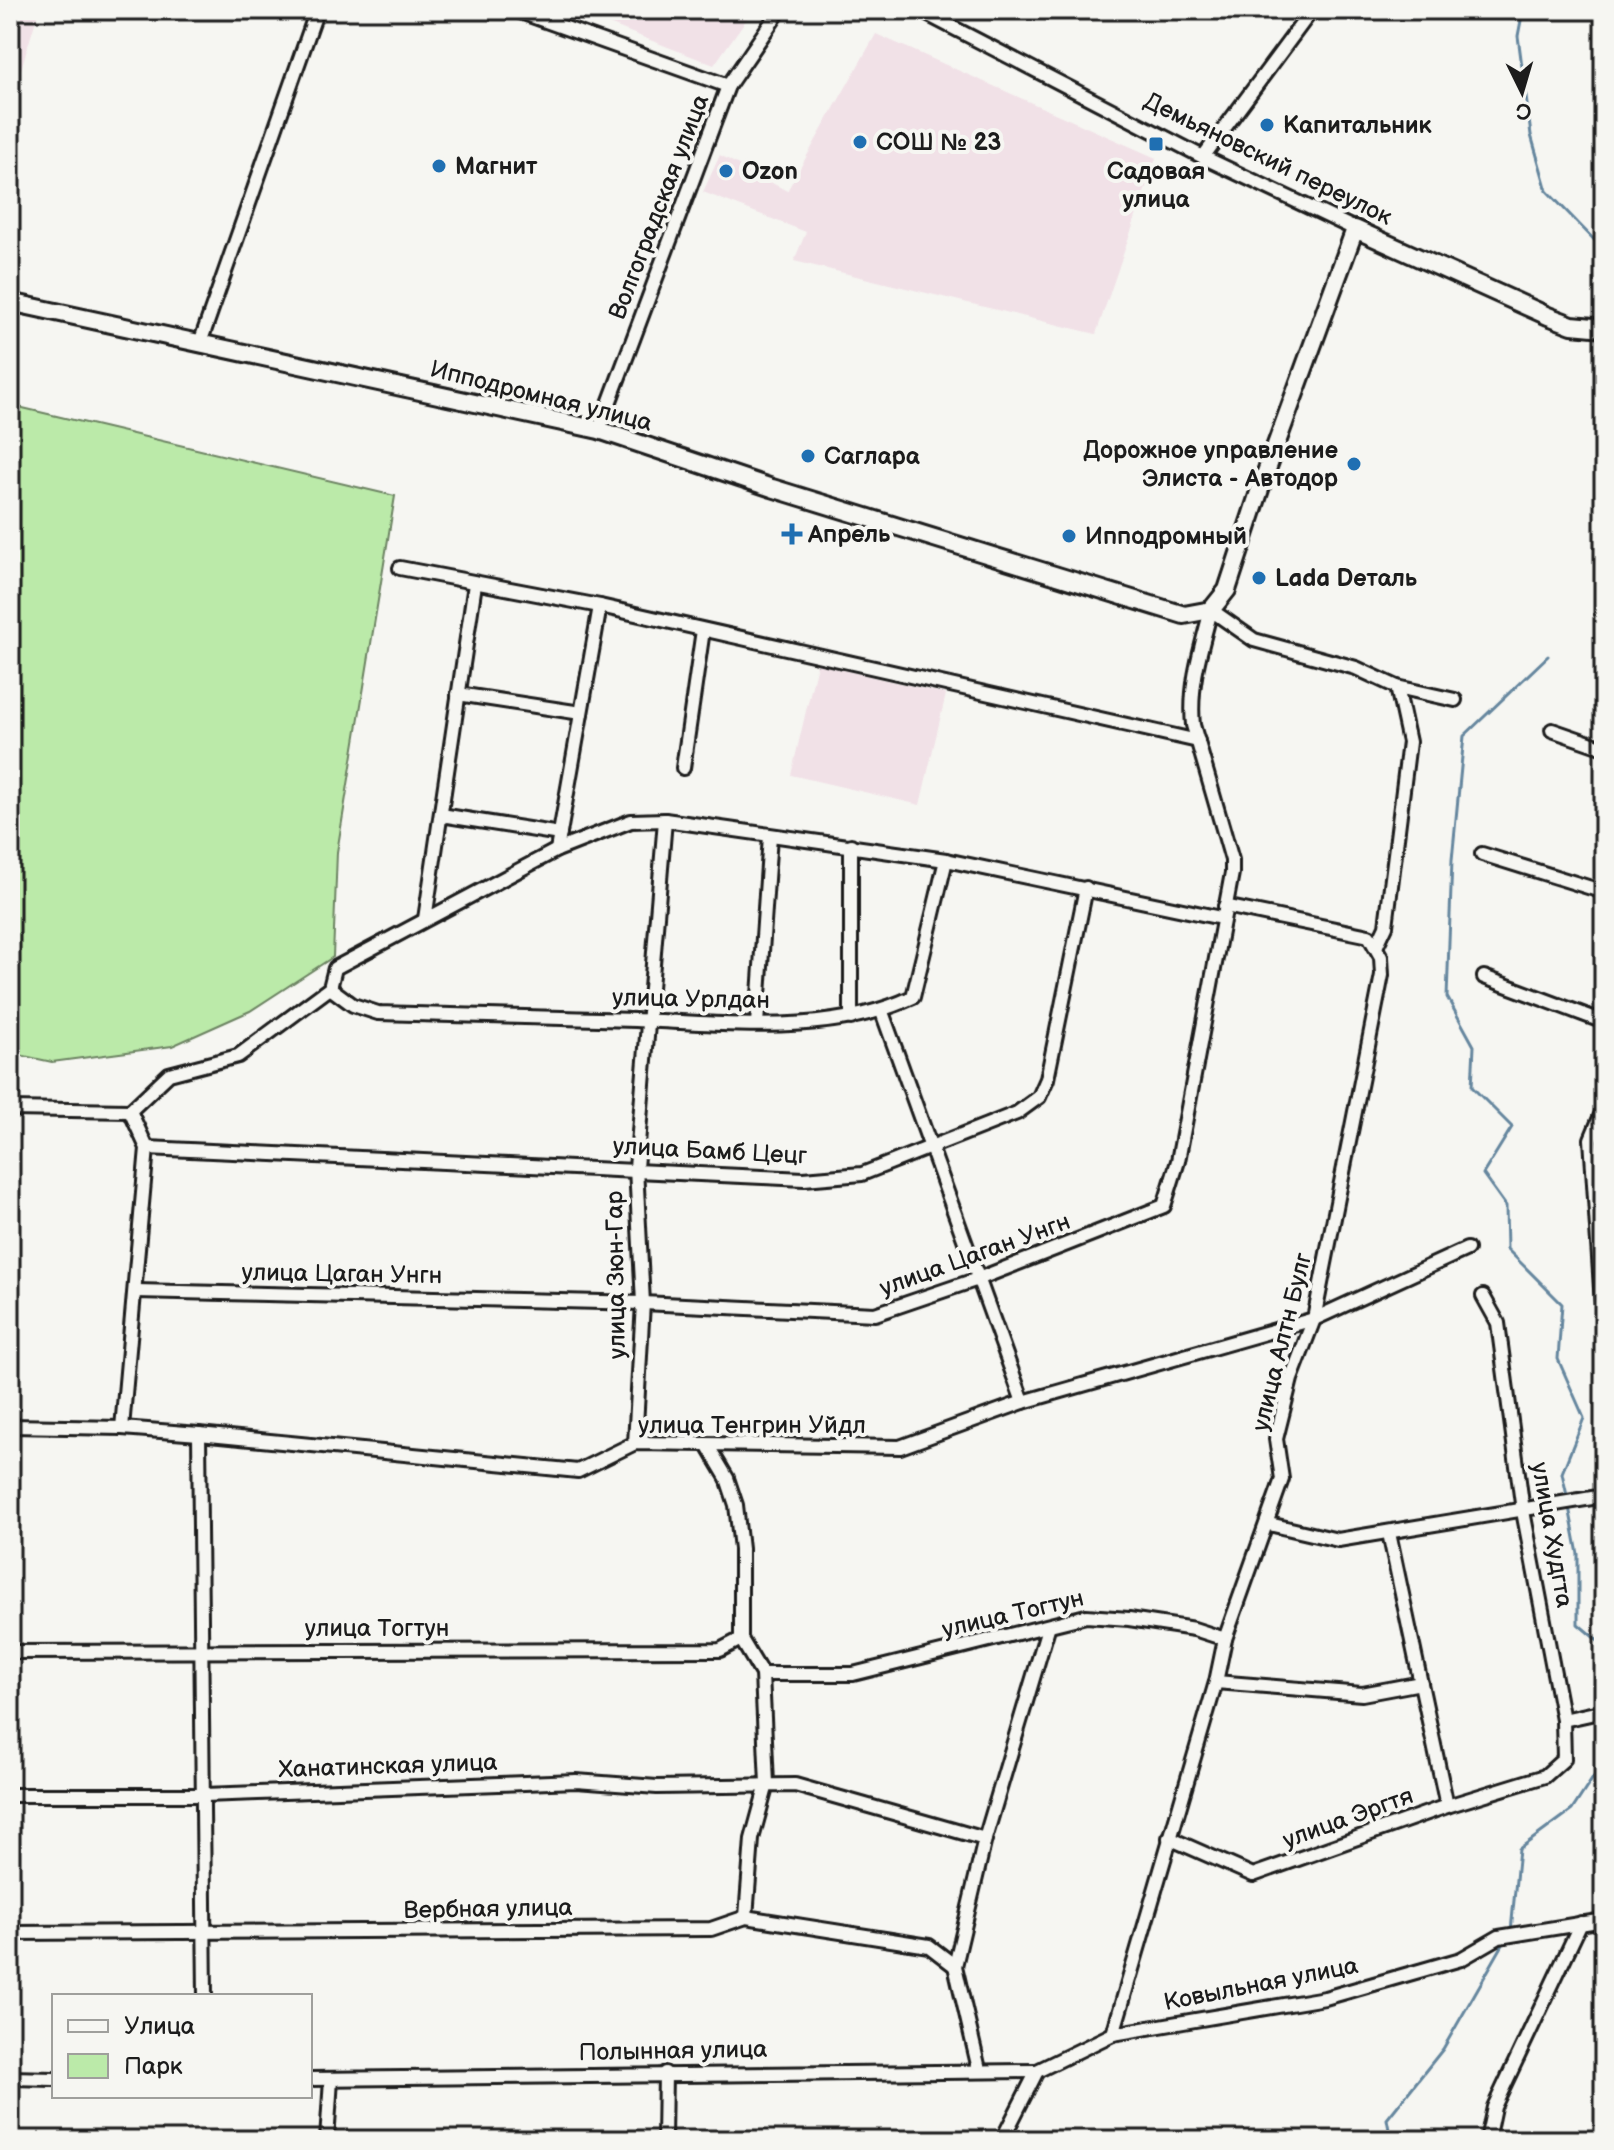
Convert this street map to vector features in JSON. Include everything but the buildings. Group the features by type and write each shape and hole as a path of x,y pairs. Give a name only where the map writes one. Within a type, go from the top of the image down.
{"main road":[{"name":"Демьяновский переулок","path":"1355,229 1548,316 1572,325 1604,328"},
{"path":"1211,610 1227,590 1261,486 1355,229"},
{"name":"Ипподромная улица","path":"10,302 599,430 1042,574 1184,615 1211,610"}],"street":[{"path":"200,343 317,10"},
{"path":"515,10 728,86"},
{"name":"Волгоградская улица","path":"599,430 728,86 780,10"},
{"name":"Демьяновский переулок","path":"921,10 1203,157 1355,229"},
{"path":"1203,157 1312,10"},
{"path":"400,568 600,606 1198,741"},
{"path":"425,919 475,584"},
{"path":"557,850 600,606"},
{"path":"1211,610 1254,640 1356,668 1397,687 1455,700"},
{"name":"улица Цаган Унгн","path":"136,1291 643,1303 875,1314 978,1279 1164,1206 1178,1161 1232,860 1193,725 1192,686 1211,610"},
{"path":"683,768 703,630"},
{"path":"10,1109 130,1111 169,1074 238,1056 330,988 335,968 557,850 631,821 665,820 946,860 1086,888 1369,936 1377,945 1386,926 1409,742 1397,687"},
{"path":"458,694 581,713"},
{"path":"1552,730 1604,748"},
{"path":"441,815 560,834"},
{"name":"улица Зюн-Гар","path":"635,1443 643,1303 636,1168 665,820"},
{"path":"757,1024 770,836"},
{"path":"851,845 851,1018"},
{"path":"1482,854 1604,892"},
{"name":"улица Урлдан","path":"330,988 353,1005 378,1013 757,1024 851,1018 882,1012 913,997 946,860"},
{"name":"улица Бамб Цецг","path":"147,1148 636,1168 804,1179 840,1177 895,1163 1017,1113 1039,1097 1047,1079 1086,888"},
{"name":"улица Алтн Булг","path":"1113,2034 1216,1682 1225,1639 1269,1524 1282,1479 1276,1439 1291,1379 1314,1319 1382,975 1377,945"},
{"path":"1484,977 1604,1022"},
{"path":"882,1012 933,1145 1023,1402"},
{"path":"1604,1108 1591,1139 1598,1190 1604,1333"},
{"path":"122,1428 147,1148 130,1111"},
{"name":"улица Тенгрин Уйдл","path":"10,1426 122,1428 199,1434 578,1471 635,1443 900,1447 1023,1402 1314,1319 1467,1249"},
{"name":"улица Худгта","path":"1483,1296 1498,1323 1523,1511 1563,1720 1564,1759 1545,1776"},
{"path":"199,1434 205,1994"},
{"path":"708,1446 727,1478 736,1505 741,1549 741,1639 762,1674 767,1784 752,1839 746,1917"},
{"path":"1269,1524 1338,1540 1604,1496"},
{"path":"1389,1533 1447,1806"},
{"name":"улица Тогтун","path":"762,1674 853,1674 1048,1628 1086,1616 1194,1629 1225,1639"},
{"path":"979,2069 955,1966 985,1839 1048,1628"},
{"name":"улица Тогтун","path":"10,1652 720,1650 741,1639"},
{"path":"1216,1682 1362,1694 1421,1683"},
{"path":"1563,1720 1604,1711"},
{"name":"улица Эргтя","path":"1169,1838 1253,1875 1447,1806 1545,1776"},
{"name":"Ханатинская улица","path":"10,1795 204,1795 576,1781 657,1787 795,1785 985,1839"},
{"name":"Вербная улица","path":"10,1933 711,1929 746,1917 929,1946 955,1966"},
{"name":"Ковыльная улица","path":"1037,2071 1113,2034 1325,1998 1461,1959 1499,1937 1604,1920"},
{"path":"1487,2140 1494,2107 1581,1923"},
{"name":"Полынная улица","path":"312,2079 979,2069 1037,2071"},
{"path":"1002,2140 1037,2071"},
{"path":"664,2140 665,2073"},
{"path":"10,2078 52,2079"},
{"path":"327,2140 331,2079"}],"shaded area":[{"path":"10,10 39,10 21,69 10,66"},
{"path":"593,10 753,10 714,65 591,17"},
{"path":"876,34 1156,158 1096,334 794,261 806,232 703,192 720,155 787,191"},
{"path":"817,664 946,694 920,805 791,775"}],"green space":[{"path":"10,405 395,496 337,852 333,957 250,1011 172,1046 52,1062 10,1053"}],"waterway":[{"path":"1523,10 1518,36 1531,135 1547,191 1604,250"},
{"path":"1548,656 1464,736 1452,860 1447,997 1474,1046 1472,1087 1512,1127 1483,1174 1506,1206 1507,1249 1562,1304 1558,1359 1584,1418 1562,1473 1568,1500"},
{"path":"1569,1507 1578,1554 1578,1624 1604,1646"},
{"path":"1511,1931 1519,1849 1572,1810 1604,1761"},
{"path":"1391,2140 1387,2119 1443,2049 1505,1941"}],"place":[{"name":"Капитальник","path":"1267,125"},
{"name":"СОШ № 23","path":"860,142"},
{"name":"Садовая улица","path":"1156,144"},
{"name":"Магнит","path":"439,166"},
{"name":"Ozon","path":"726,171"},
{"name":"Саглара","path":"808,456"},
{"name":"Дорожное управление Элиста - Автодор","path":"1354,464"},
{"name":"Апрель","path":"792,534"},
{"name":"Ипподромный","path":"1069,536"},
{"name":"Lada Dеталь","path":"1259,578"}]}
